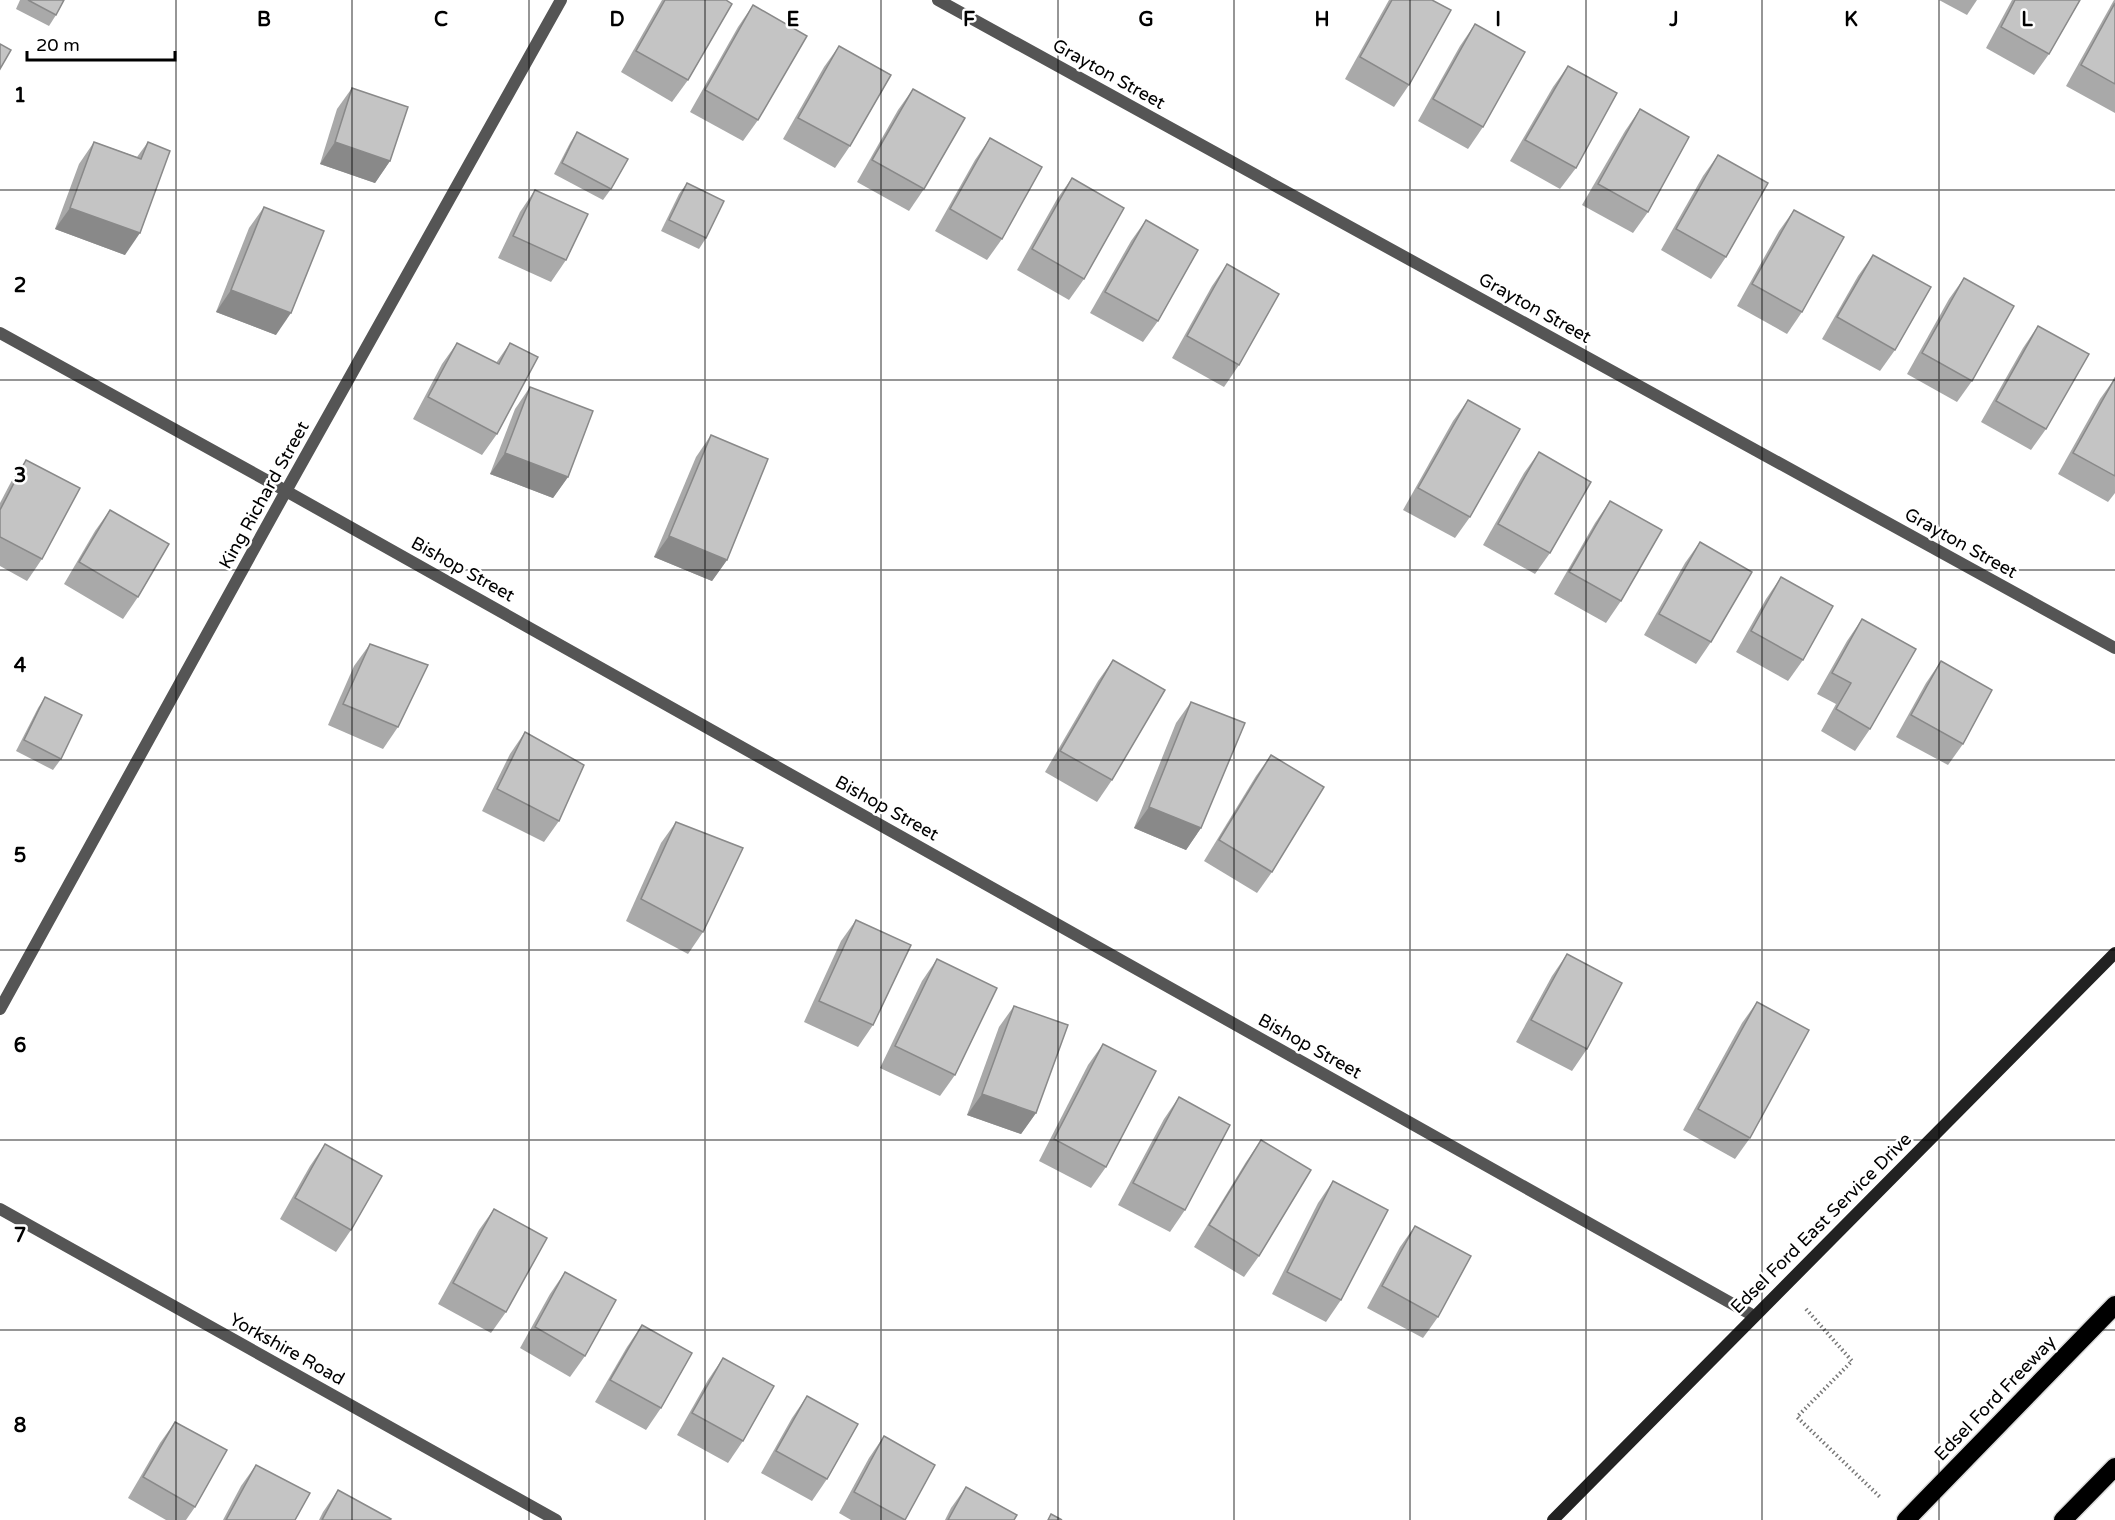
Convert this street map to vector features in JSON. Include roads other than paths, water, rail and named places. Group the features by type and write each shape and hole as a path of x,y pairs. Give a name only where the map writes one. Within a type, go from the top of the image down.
{"highway":[{"name":"Edsel Ford Freeway","path":"1906,1520 2115,1305"},
{"path":"2063,1520 2115,1467"}],"street":[{"name":"King Richard Street","path":"0,1009 561,0"},
{"name":"Grayton Street","path":"938,0 2115,648"},
{"name":"Bishop Street","path":"0,333 286,491 1754,1316"},
{"name":"Edsel Ford East Service Drive","path":"1553,1520 2115,952"},
{"name":"Yorkshire Road","path":"0,1209 556,1520"}]}
